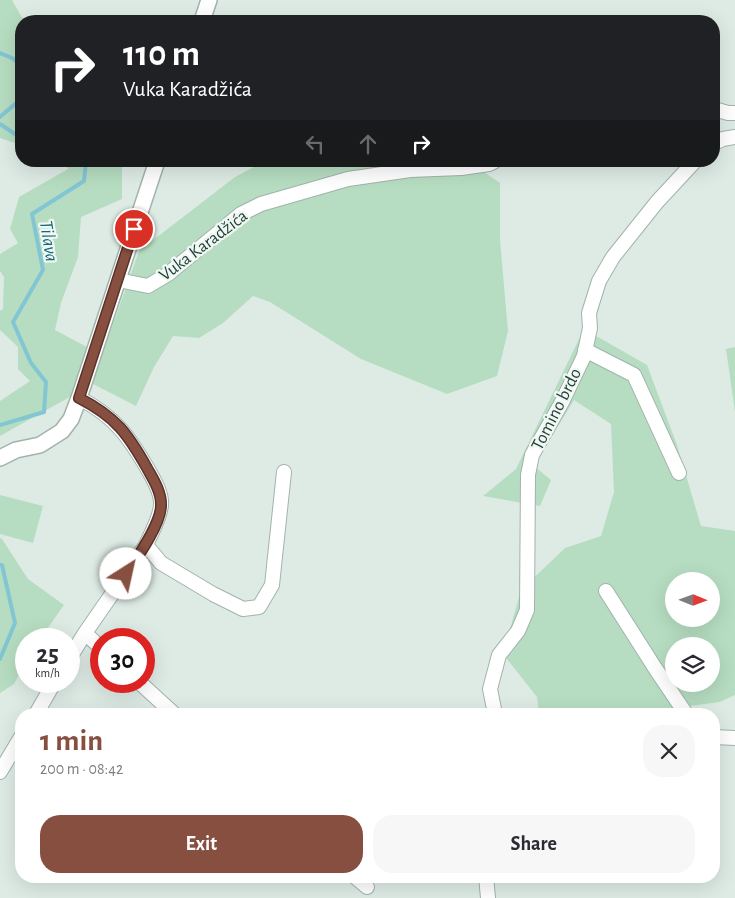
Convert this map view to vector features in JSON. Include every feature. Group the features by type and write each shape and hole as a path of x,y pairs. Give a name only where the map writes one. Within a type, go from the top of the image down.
{"street":[{"path":"204,15 209,0"},
{"path":"720,111 735,113"},
{"path":"720,140 735,137"},
{"path":"0,458 16,450 40,444 62,431 71,419 154,167"},
{"name":"Vuka Karadžića","path":"118,280 148,286 168,274 241,214 261,204 348,179 410,170 468,167"},
{"name":"Tomino brdo","path":"494,708 490,689 499,655 518,631 527,610 528,475 532,455 562,402 585,350 590,328 588,314 599,281 613,257 657,202 689,167"},
{"path":"585,350 634,374 679,473"},
{"path":"79,398 94,406 127,435 158,488 162,504 158,519 146,545 80,641"},
{"path":"146,545 161,564 213,594 243,609 259,607 272,586 284,472"},
{"path":"606,592 682,708"},
{"path":"85,633 90,638"},
{"path":"39,708 48,693"},
{"path":"151,693 167,708"},
{"path":"720,737 735,738"},
{"path":"0,772 15,747"},
{"path":"362,883 367,888"},
{"path":"487,883 488,898"}],"green space":[{"path":"0,0 12,0 21,15 15,15 15,143 0,138"},
{"path":"67,167 122,167 122,199 81,217 78,257 61,303 55,330 102,355 139,251 235,177 254,167 477,167 500,183 500,240 508,331 497,376 447,394 361,359 270,302 253,296 223,323 199,338 173,336 154,367 136,406 93,384 0,436 0,401 30,381 18,369 18,347 0,330 4,277 0,271 0,254 18,243 10,229 19,197 68,169"},
{"path":"584,329 647,365 677,445 701,526 735,531 735,695 720,702 674,708 538,708 537,697 503,654 521,590 565,548 601,536 614,492 611,424 574,400 534,466 551,480 540,506 483,496 516,469"},
{"path":"735,347 735,412 726,349"},
{"path":"0,495 43,506 33,543 0,534"},
{"path":"0,538 28,579 64,605 48,628 15,628 15,682 0,693"}],"waterway":[{"name":"Tilava","path":"0,53 15,60"},
{"name":"Tilava","path":"0,117 15,104"},
{"name":"Tilava","path":"0,124 15,134"},
{"name":"Tilava","path":"0,425 44,412 46,382 31,363 13,322 43,270 32,214 84,181 85,167"},
{"name":"Tilava","path":"0,565 2,565 15,623 0,659"}],"route":[{"path":"126,574 146,545 158,519 162,504 158,488 127,435 94,406 79,398 134,229"}]}
